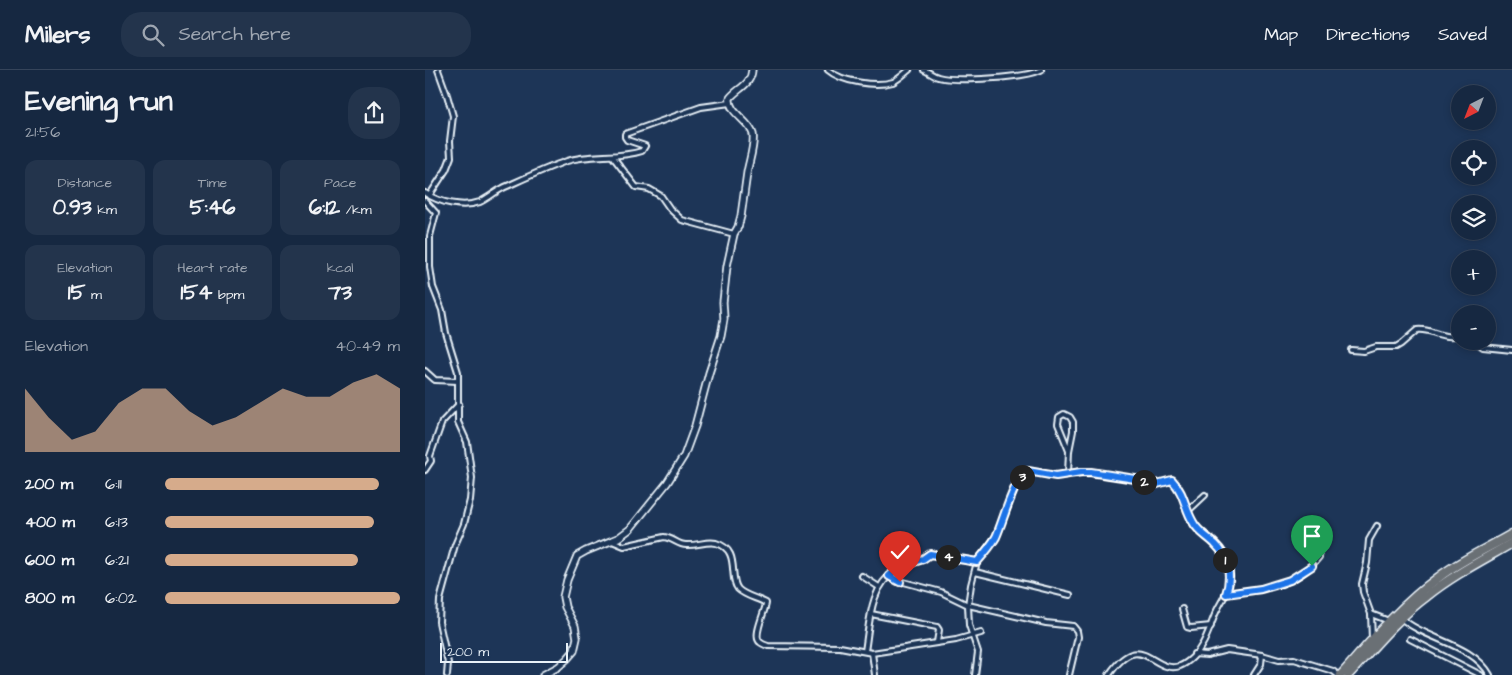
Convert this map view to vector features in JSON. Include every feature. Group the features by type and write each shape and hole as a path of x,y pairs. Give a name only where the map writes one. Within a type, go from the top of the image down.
{"highway":[{"path":"1339,675 1415,596 1440,576 1512,534"},
{"path":"1348,675 1401,618 1425,597 1447,581 1512,543"}],"street":[{"path":"438,70 453,116 450,141 451,157 446,170 427,194 449,203 476,203 502,189 567,160 613,157 640,152 645,149 645,146 627,140 625,137 628,132 701,108 729,103"},
{"path":"729,103 733,95 750,79 752,70"},
{"path":"828,70 848,81 873,83 894,81 909,70"},
{"path":"924,70 936,77 952,79 1022,75 1041,70"},
{"path":"543,675 558,667 574,651 577,638 575,626 565,607 563,597 567,580 577,556 612,541 629,529 643,514 667,483 684,456 695,426 721,336 724,319 723,302 726,270 734,234 741,216 753,134 729,103"},
{"path":"613,157 636,187 649,189 661,196 670,209 682,220 734,234"},
{"path":"425,201 436,214 430,236 430,267 433,287 442,310 446,333 458,372 458,422 467,442 472,487 464,524 455,545 440,600 439,622 448,664 447,675"},
{"path":"1351,350 1364,351 1376,347 1396,347 1417,330 1421,329 1440,336 1451,337"},
{"path":"1496,349 1512,350"},
{"path":"425,371 435,380 458,381"},
{"path":"425,470 431,461 430,456 443,422 459,404"},
{"path":"1068,474 1073,422 1070,417 1064,414 1059,417 1058,424 1069,450"},
{"path":"975,675 978,652 977,644 972,636 969,625 968,605 977,562 996,536 1015,489 1024,473 1030,471 1056,476 1091,472 1157,484 1172,480 1184,498 1197,529 1217,545 1222,554 1230,575 1226,594 1215,614 1202,646 1182,666 1167,668 1151,658 1138,654 1129,655 1109,675"},
{"path":"1188,511 1205,495"},
{"path":"1372,640 1371,614 1362,584 1367,564 1369,540 1377,526"},
{"path":"612,541 624,546 665,537 684,546 707,542 722,545 729,553 735,571 735,584 738,588 746,594 766,603 758,638 760,642 768,646 829,646 872,653 981,633"},
{"path":"865,651 873,599 879,587 901,566 923,559 930,554 977,562"},
{"path":"1226,594 1261,589 1290,580 1307,571 1319,557"},
{"path":"975,572 1070,595"},
{"path":"863,576 879,587"},
{"path":"889,576 900,582 941,592 968,605 1046,623 1073,626 1077,631 1078,637 1069,675"},
{"path":"1182,609 1187,627 1211,626"},
{"path":"871,614 937,627 939,630 937,642"},
{"path":"1371,614 1389,621"},
{"path":"1401,618 1468,654 1485,668 1490,675"},
{"path":"1411,639 1481,675"},
{"path":"1194,654 1207,655 1227,650 1262,655 1279,660 1293,659 1333,671 1339,675"},
{"path":"872,653 875,675"},
{"path":"1254,675 1261,664 1262,655"},
{"path":"1167,668 1169,675"}],"route":[{"path":"900,582 889,576 901,566 923,559 928,554 977,562 998,533 1015,489 1023,474 1028,471 1051,476 1091,472 1157,484 1172,480 1184,498 1197,529 1217,545 1228,566 1230,575 1226,594 1261,589 1290,580 1307,571 1312,566"}]}
